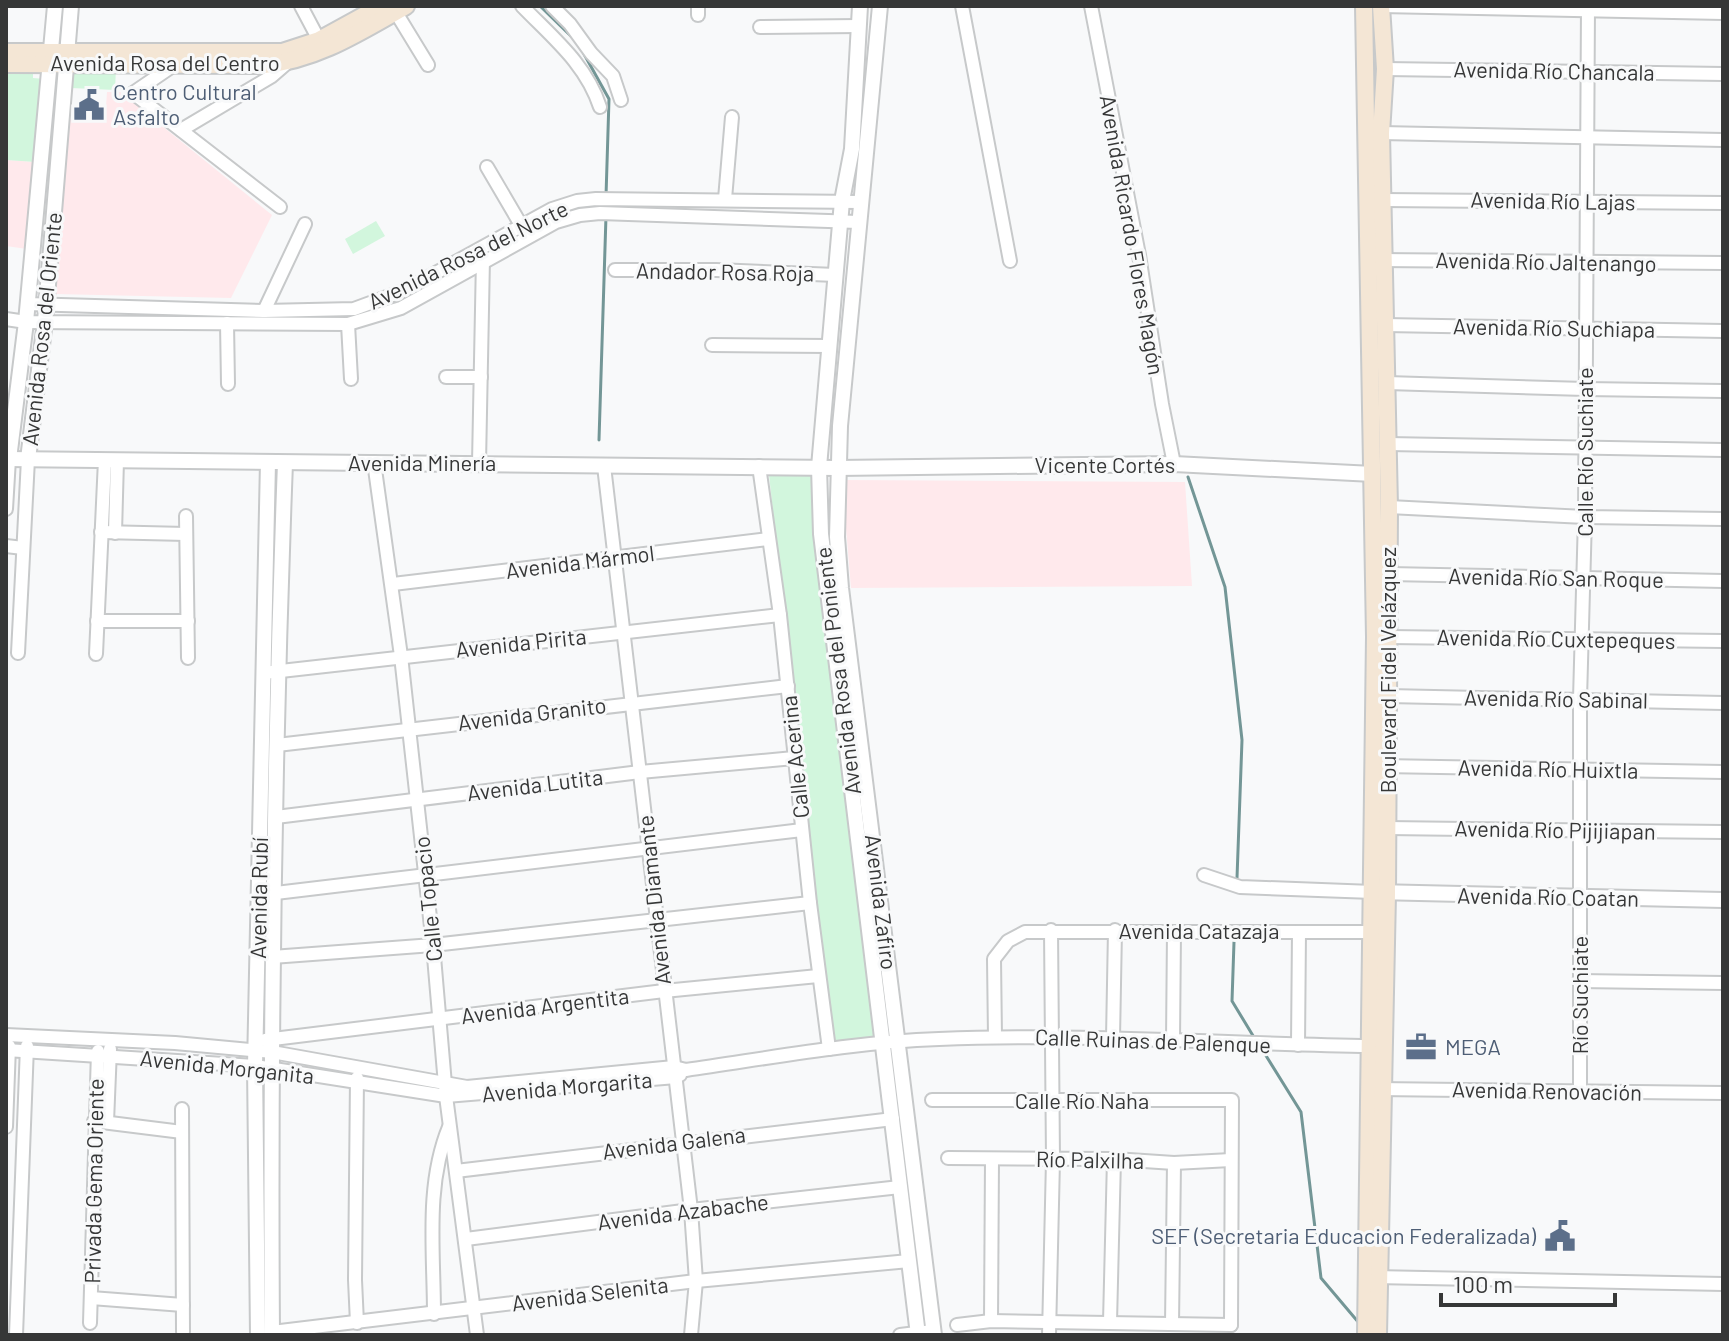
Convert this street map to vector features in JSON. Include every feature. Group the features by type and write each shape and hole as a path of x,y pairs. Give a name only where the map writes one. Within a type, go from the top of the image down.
{"main road":[{"name":"Boulevard Fidel Velázquez","path":"1364,6 1377,260 1373,474 1381,766 1387,828 1369,932 1367,1046 1376,1089"},
{"name":"Boulevard Fidel Velázquez","path":"1372,1332 1375,892 1389,637 1387,383 1385,325 1377,260 1383,200 1381,133 1385,69 1381,6"},
{"name":"Avenida Rosa del Centro","path":"6,52 176,64 287,63 328,49 394,7"},
{"name":"Avenida Rosa del Centro","path":"6,64 58,57 282,52 319,40 394,7"}],"street":[{"name":"Avenida Rosa del Oriente","path":"18,653 28,459 45,321 58,57 55,6"},
{"name":"Avenida Rosa del Oriente","path":"6,509 8,459 58,57 71,6"},
{"path":"301,6 319,40"},
{"path":"522,6 571,54 593,84 600,107"},
{"path":"552,6 613,76 621,100"},
{"name":"Avenida Rosa del Poniente","path":"857,771 821,534 819,467 840,220 852,149 860,6"},
{"path":"837,468 880,6"},
{"path":"962,6 1010,261"},
{"name":"Avenida Ricardo Flores Magón","path":"1091,6 1139,255 1174,464"},
{"path":"1381,6 1723,13"},
{"path":"394,7 428,65"},
{"name":"Calle Río Suchiate","path":"1579,897 1580,699 1585,578 1588,8"},
{"path":"760,27 859,26"},
{"path":"181,130 272,76 287,63"},
{"path":"176,64 133,93 280,207"},
{"name":"Avenida Río Chancala","path":"1385,69 1723,74"},
{"path":"725,199 732,117"},
{"path":"1381,133 1723,140"},
{"path":"487,167 521,225"},
{"name":"Avenida Rosa del Norte","path":"27,304 264,311 354,309 403,291 521,225 552,209 577,201 725,199 860,202"},
{"name":"Avenida Río Lajas","path":"1383,200 1723,203"},
{"name":"Avenida Rosa del Norte","path":"6,319 26,322 348,324 401,308 556,222 580,215 858,222"},
{"path":"264,311 305,224"},
{"path":"479,463 483,247"},
{"name":"Avenida Río Jaltenango","path":"1377,260 1723,263"},
{"name":"Andador Rosa Roja","path":"615,270 836,275"},
{"path":"227,323 228,384"},
{"path":"348,324 351,379"},
{"name":"Avenida Río Suchiapa","path":"1385,325 1723,331"},
{"path":"712,345 829,346"},
{"path":"446,377 481,377"},
{"path":"1387,383 1723,391"},
{"path":"1388,444 1723,450"},
{"name":"Avenida Minería","path":"8,459 837,468"},
{"path":"96,654 101,532 111,460"},
{"path":"111,460 115,533"},
{"name":"Avenida Rubí","path":"267,1334 255,1052 266,895 270,672 268,462"},
{"name":"Calle Topacio","path":"374,462 393,584 426,876 446,1090 477,1335"},
{"name":"Avenida Rubí","path":"264,1208 272,1045 272,957 266,895 276,817 277,745 270,672 285,463"},
{"name":"Vicente Cortés","path":"837,468 1174,464 1373,474"},
{"name":"Avenida Diamante","path":"604,466 664,991 679,1072 696,1281 691,1335"},
{"name":"Calle Acerina","path":"759,466 780,615 818,976 829,1049"},
{"name":"Avenida Zafiro","path":"837,468 837,537 857,771 926,1334"},
{"path":"1389,507 1585,517 1723,519"},
{"path":"186,516 188,658"},
{"path":"101,532 186,534"},
{"name":"Avenida Mármol","path":"393,584 768,539"},
{"path":"6,546 23,548"},
{"path":"6,561 22,563"},
{"name":"Avenida Río San Roque","path":"1389,574 1723,581"},
{"name":"Avenida Pirita","path":"270,672 780,615"},
{"path":"97,621 188,621"},
{"name":"Avenida Río Cuxtepeques","path":"1389,637 1723,641"},
{"name":"Avenida Granito","path":"277,745 788,686"},
{"name":"Avenida Río Sabinal","path":"1388,696 1723,703"},
{"name":"Avenida Lutita","path":"276,817 640,772 794,758"},
{"name":"Avenida Río Huixtla","path":"1381,766 1723,772"},
{"name":"Avenida Río Pijijiapan","path":"1387,828 1723,832"},
{"path":"266,895 802,830"},
{"path":"1204,875 1240,887 1375,892"},
{"name":"Avenida Río Coatan","path":"1375,892 1723,900"},
{"name":"Río Suchiate","path":"1579,897 1580,1092"},
{"path":"272,957 433,945 810,903"},
{"path":"1050,1328 1053,1160 1051,930"},
{"path":"1113,1038 1115,930"},
{"name":"Avenida Catazaja","path":"995,1037 994,959 1008,941 1025,932 1369,932"},
{"path":"1173,1041 1174,932"},
{"path":"1298,1045 1299,932"},
{"name":"Avenida Argentita","path":"272,1045 440,1019 664,991 818,976"},
{"path":"1579,981 1723,983"},
{"path":"6,1127 8,1035"},
{"name":"Avenida Morganita","path":"8,1035 255,1052 271,1068 357,1082 446,1090"},
{"path":"16,1335 28,1036"},
{"name":"Calle Ruinas de Palenque","path":"891,1042 1051,1037 1367,1046"},
{"name":"Privada Gema Oriente","path":"90,1323 105,1040"},
{"path":"891,1042 893,1119 900,1187 909,1261 926,1334 900,1335"},
{"name":"Avenida Morgarita","path":"446,1090 679,1072 891,1042"},
{"name":"Avenida Morganita","path":"7,1051 103,1056 255,1052 272,1045 446,1090"},
{"path":"357,1066 357,1323"},
{"name":"Avenida Renovación","path":"1376,1089 1723,1093"},
{"name":"Calle Río Naha","path":"932,1100 1232,1100 1231,1160"},
{"path":"182,1109 183,1332"},
{"name":"Avenida Galena","path":"456,1171 893,1119"},
{"path":"100,1121 182,1132"},
{"path":"434,1314 433,1181 439,1149 450,1124"},
{"name":"Río Palxilha","path":"948,1158 1114,1159 1174,1163 1231,1160"},
{"path":"991,1321 992,1159"},
{"path":"1110,1322 1114,1159"},
{"path":"1231,1160 1231,1325"},
{"path":"1172,1324 1174,1163"},
{"name":"Avenida Azabache","path":"466,1239 900,1187"},
{"path":"6,1207 20,1206"},
{"name":"Avenida Selenita","path":"267,1334 696,1281 909,1261"},
{"path":"1373,1277 1723,1284"},
{"path":"91,1298 183,1305"},
{"path":"957,1325 991,1321 1050,1328 1110,1322 1231,1325 1243,1335"}],"shaded area":[{"path":"107,92 120,92 272,215 231,298 54,294 67,119 105,121"},
{"path":"6,160 36,162 27,249 6,246"},
{"path":"842,480 1185,482 1192,586 851,588"}],"green space":[{"path":"72,67 116,68 115,90 71,88"},
{"path":"6,68 33,68 33,78 45,79 36,162 6,160"},
{"path":"376,221 385,236 353,254 345,239"},
{"path":"814,470 877,1040 832,1045 769,475"}],"waterway":[{"path":"540,6 576,41"},
{"path":"584,54 609,99 606,196"},
{"path":"599,440 606,216"},
{"path":"1188,477 1225,587 1242,740 1237,878"},
{"path":"1234,942 1232,1001 1255,1039"},
{"path":"1260,1046 1301,1112 1321,1278 1359,1323"}],"place":[{"name":"Centro Cultural Asfalto","path":"89,105"},
{"name":"MEGA","path":"1421,1047"},
{"name":"SEF (Secretaria Educacion Federalizada)","path":"1560,1236"}]}
